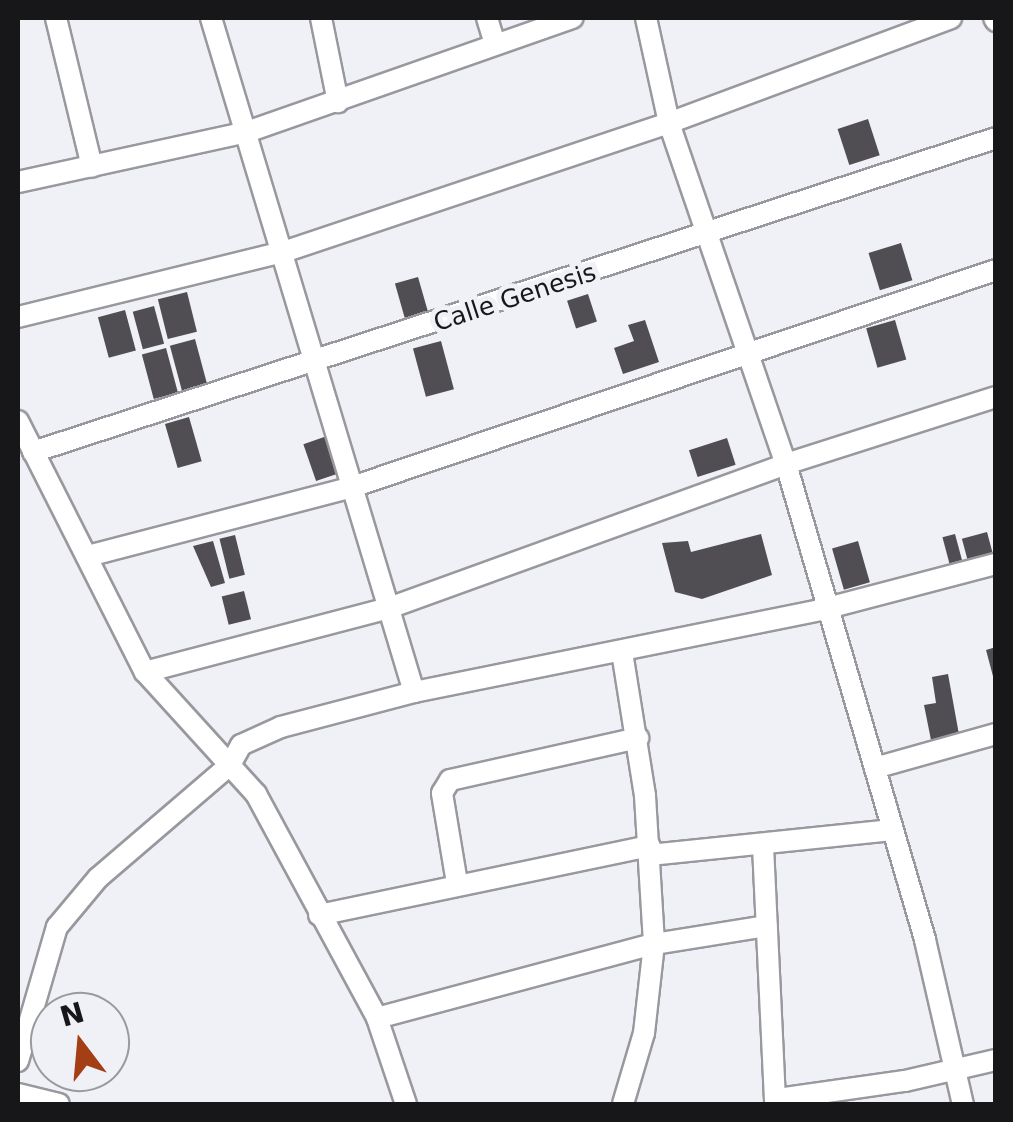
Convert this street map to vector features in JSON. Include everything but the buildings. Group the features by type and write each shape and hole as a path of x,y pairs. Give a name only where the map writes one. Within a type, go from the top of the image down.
{"street":[{"path":"56,18 92,166"},
{"path":"211,18 283,252 311,365 348,488 414,692"},
{"path":"322,18 338,102"},
{"path":"487,18 495,44"},
{"path":"18,182 247,132 573,18"},
{"path":"646,18 669,123 786,464 824,609 874,768 963,1104"},
{"path":"18,317 283,252 669,123 951,18"},
{"name":"Calle Genesis","path":"33,452 96,427 311,365 996,138"},
{"path":"88,556 348,488 996,270"},
{"path":"145,672 389,608 786,464 996,397"},
{"path":"18,421 145,672 256,794 376,1018 406,1104"},
{"path":"18,1061 57,927 98,878 230,765 241,746 280,727 414,692 824,609 996,564"},
{"path":"622,652 638,738 650,851 654,944 644,1034 623,1104"},
{"path":"874,768 996,734"},
{"path":"457,883 442,793 450,780 638,738"},
{"path":"319,915 457,883 650,851 764,846 890,830"},
{"path":"764,846 777,1102 996,1060"},
{"path":"376,1018 654,944 767,926"},
{"path":"18,1094 59,1104"}]}
